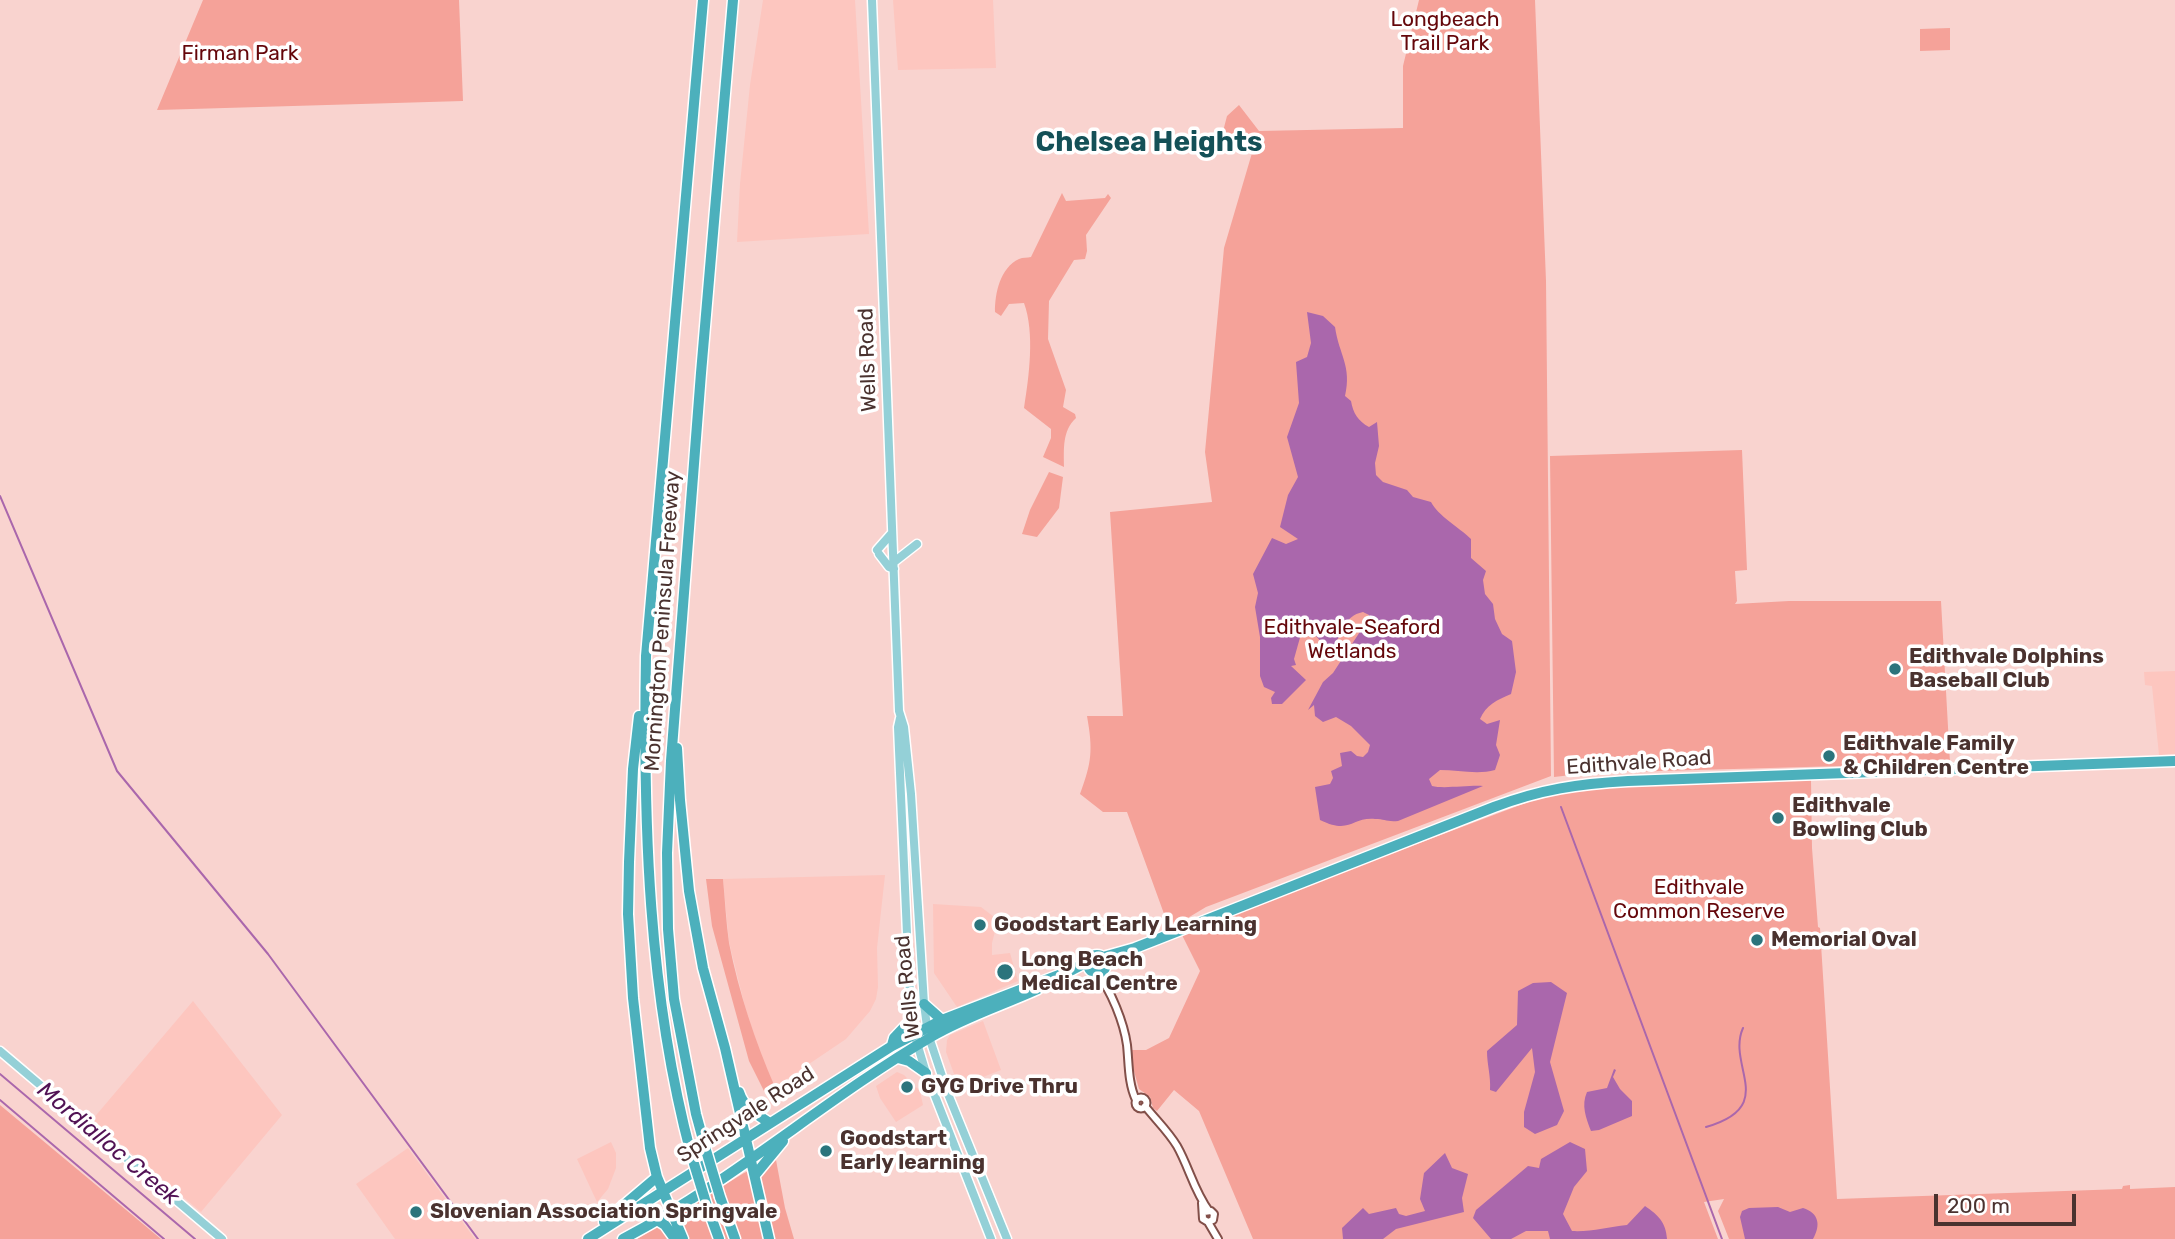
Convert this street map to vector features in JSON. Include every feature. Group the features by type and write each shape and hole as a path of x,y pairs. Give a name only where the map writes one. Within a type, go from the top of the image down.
{"highway":[{"path":"696,0 698,57"},
{"name":"Mornington Peninsula Freeway","path":"703,0 646,656 645,811 654,946 666,1033 691,1154 719,1239"},
{"name":"Mornington Peninsula Freeway","path":"735,0 728,53 678,660 667,853 668,929 674,999 696,1114 720,1198 735,1239"},
{"path":"646,656 633,769 628,914 631,971 650,1148 657,1177 683,1239"},
{"path":"678,660 676,727 689,891 703,968 769,1239"},
{"name":"Edithvale Road","path":"929,1038 1135,948 1540,791 1569,785 1629,781 2175,761"},
{"name":"Edithvale Road","path":"926,1027 1072,970 1098,966"},
{"path":"924,1004 942,1020"},
{"path":"892,1046 894,1038 912,1019"},
{"name":"Springvale Road","path":"588,1239 818,1091 926,1027"},
{"name":"Springvale Road","path":"623,1239 750,1160 929,1038"},
{"path":"724,1048 741,1100 770,1123"},
{"path":"898,1058 926,1073"},
{"path":"755,1175 789,1132"},
{"path":"578,1239 615,1213 657,1177"},
{"path":"657,1220 665,1224 675,1239"}],"main road":[{"name":"Wells Road","path":"872,0 900,718 898,727 912,1019 926,1073 991,1239"},
{"path":"892,533 878,552 889,567 894,566 917,544"},
{"name":"Wells Road","path":"900,718 904,727 910,782 926,1027 947,1094 1007,1239"},
{"path":"0,1051 222,1239"}],"street":[{"path":"1098,966 1125,1034 1132,1085 1140,1099 1146,1102 1143,1107 1170,1134 1178,1147 1206,1211 1203,1219 1210,1221 1217,1237"}],"shaded area":[{"path":"763,0 855,0 869,234 737,242 750,85"},
{"path":"893,0 993,0 996,68 898,70"},
{"path":"1307,312 1323,316 1335,327 1346,368 1345,396 1351,401 1362,422 1369,427 1377,422 1379,446 1375,463 1376,475 1383,482 1407,490 1413,497 1431,502 1444,517 1471,539 1471,558 1486,571 1483,580 1485,594 1493,604 1495,619 1502,634 1512,641 1516,672 1511,694 1489,707 1480,719 1487,724 1500,720 1496,745 1500,755 1495,770 1440,770 1429,779 1432,786 1483,786 1398,821 1367,819 1338,826 1320,820 1315,787 1330,784 1333,778 1331,771 1342,766 1340,753 1351,751 1363,757 1368,752 1370,745 1351,726 1336,717 1323,722 1315,716 1314,705 1308,710 1323,682 1333,673 1369,615 1363,612 1351,617 1333,646 1323,644 1316,636 1318,632 1301,634 1294,659 1296,665 1291,666 1306,680 1282,704 1272,704 1271,698 1275,692 1264,687 1260,676 1260,637 1255,607 1258,593 1253,574 1272,538 1286,544 1298,539 1280,527 1288,495 1298,477 1287,437 1299,403 1296,362 1307,357 1311,343"},
{"path":"2175,671 2175,754 2159,755 2152,686 2145,685 2144,672"},
{"path":"885,875 877,948 878,987 870,1011 846,1039 775,1087 757,1047 743,999 729,942 723,879"},
{"path":"933,904 981,907 998,920 992,955 1010,953 1018,981 957,1007 934,973"},
{"path":"1551,982 1567,993 1550,1062 1564,1111 1557,1125 1535,1134 1524,1127 1524,1112 1535,1072 1532,1048 1496,1092 1490,1090 1487,1051 1517,1025 1518,991 1533,983"},
{"path":"193,1001 282,1115 201,1212 92,1120"},
{"path":"983,1021 1001,1070 983,1077 961,1093 946,1052 947,1040 950,1035"},
{"path":"1614,1069 1616,1070 1613,1077 1632,1101 1632,1116 1591,1131 1584,1107 1585,1097 1587,1092 1607,1088"},
{"path":"897,1072 904,1075 920,1091 923,1105 896,1122 880,1098 876,1086"},
{"path":"611,1142 616,1153 616,1168 608,1189 597,1202 577,1159"},
{"path":"1570,1142 1585,1149 1587,1171 1574,1187 1563,1214 1572,1231 1627,1225 1645,1206 1660,1220 1667,1239 1550,1239 1548,1231 1526,1231 1511,1239 1491,1239 1473,1218 1476,1210 1528,1166 1539,1168 1541,1159"},
{"name":"Slovenian Association Springvale","path":"408,1148 475,1239 395,1239 356,1184"},
{"path":"1445,1153 1452,1168 1468,1174 1462,1198 1464,1212 1396,1229 1383,1239 1343,1239 1342,1228 1363,1208 1369,1214 1396,1208 1399,1214 1406,1216 1425,1211 1420,1199 1424,1173"},
{"path":"1778,1207 1790,1212 1803,1208 1812,1213 1818,1224 1813,1239 1745,1239 1740,1217 1742,1211 1749,1208"}],"green space":[{"name":"Firman Park","path":"203,0 459,0 463,101 157,110"},
{"name":"Edithvale-Seaford Wetlands","path":"1419,0 1535,0 1546,281 1551,776 1206,907 1176,925 1172,921 1167,922 1127,812 1103,812 1080,794 1090,756 1087,716 1123,716 1110,512 1212,502 1205,452 1224,248 1252,153 1220,143 1227,116 1239,105 1259,131 1403,128 1403,66"},
{"path":"1950,28 1950,50 1920,51 1920,29"},
{"path":"1062,193 1066,201 1105,198 1108,194 1111,198 1086,235 1085,259 1074,260 1049,301 1048,339 1066,390 1063,407 1075,414 1076,418 1066,434 1064,467 1043,457 1051,438 1051,429 1024,408 1030,341 1024,303 1009,304 1001,316 995,312 996,297 1003,275 1007,268 1020,258 1031,257"},
{"path":"1742,450 1747,570 1735,571 1735,604 1789,601 1941,601 1950,763 1589,773 1554,777 1550,456"},
{"path":"1049,472 1063,477 1059,508 1037,537 1022,534 1030,510"},
{"name":"Edithvale Common Reserve","path":"1811,780 1812,848 1820,928 1837,1199 2122,1189 2123,1186 2130,1185 2130,1189 2175,1187 2175,1239 1729,1239 1718,1211 1724,1199 1704,1202 1718,1239 1253,1239 1199,1111 1174,1090 1157,1111 1153,1108 1150,1097 1139,1089 1132,1064 1132,1050 1146,1050 1169,1038 1200,971 1181,933 1536,799 1586,788"},
{"path":"706,879 723,879 729,943 738,980 754,1034 775,1087 765,1093 749,1061 712,926"},
{"path":"0,1105 161,1239 0,1239"},
{"path":"776,1160 794,1239 637,1239 744,1173"}],"waterway":[{"path":"0,496 117,771 268,954 478,1239"},
{"path":"1561,807 1722,1239"},
{"path":"1706,1127 1728,1118 1740,1108 1745,1096 1746,1084 1740,1057 1743,1028"},
{"name":"Mordialloc Creek","path":"0,1074 195,1239"},
{"path":"0,1100 164,1239"}],"place":[{"name":"Edithvale Dolphins Baseball Club","path":"1895,669"},
{"name":"Edithvale Family & Children Centre","path":"1829,756"},
{"name":"Edithvale Bowling Club","path":"1778,818"},
{"name":"Goodstart Early Learning","path":"980,925"},
{"name":"Memorial Oval","path":"1757,940"},
{"name":"Long Beach Medical Centre","path":"1005,972"},
{"name":"GYG Drive Thru","path":"907,1087"},
{"name":"Goodstart Early learning","path":"826,1151"},
{"name":"Slovenian Association Springvale","path":"416,1212"}],"district":[{"name":"Chelsea Heights","path":"1149,143"}],"park label":[{"name":"Longbeach Trail Park","path":"1445,32"}]}
